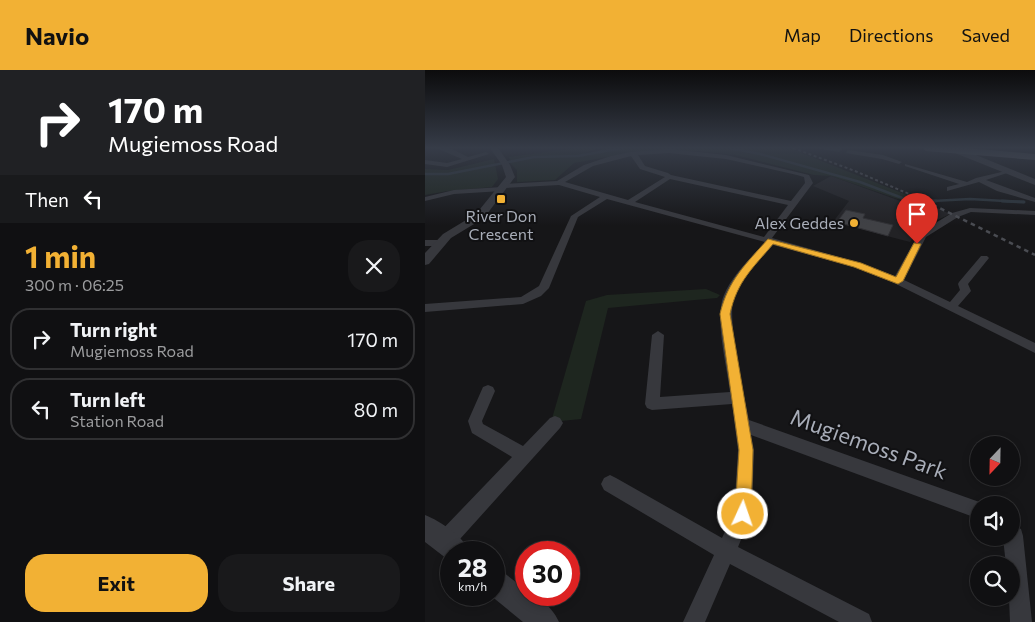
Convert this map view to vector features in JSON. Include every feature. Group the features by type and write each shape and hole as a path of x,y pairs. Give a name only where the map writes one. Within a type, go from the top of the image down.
{"street":[{"path":"425,260 439,243 480,216 511,177 509,174"},
{"path":"559,183 576,174"},
{"path":"665,174 669,177 793,204"},
{"path":"694,622 743,514 746,450 725,314 729,295 809,183 809,178 800,174"},
{"path":"935,174 964,183"},
{"path":"950,189 993,174"},
{"path":"1016,174 1035,182"},
{"path":"629,202 669,177"},
{"path":"978,180 1035,200"},
{"path":"425,199 454,192 559,183 857,265 898,281 952,306 1035,348"},
{"path":"425,308 523,300 537,294 544,288 575,216 606,196"},
{"path":"898,281 922,235 955,216 970,210 1035,213"},
{"path":"425,243 439,243"},
{"path":"952,306 965,291 963,284 983,258"},
{"path":"658,335 652,404 738,397"},
{"path":"488,391 475,421 477,428 525,456"},
{"path":"456,541 525,456 555,423"},
{"name":"Mugiemoss Park","path":"743,425 970,507"},
{"path":"610,484 726,551 861,622"},
{"path":"425,528 443,541"},
{"path":"1015,546 1021,622"},
{"path":"505,590 545,622"}],"shaded area":[{"path":"425,174 497,174 498,179 492,187 425,195"},
{"path":"517,174 562,174 555,180 517,182"},
{"path":"809,174 854,174 912,197 904,201 831,176"},
{"path":"831,176 917,207 929,204 950,214 933,222 924,221 918,224 918,231 910,242 833,222 849,201 813,186"},
{"path":"706,289 720,295 717,298 608,308 581,419 551,422 586,301 607,295"}],"building":[{"name":"Alex Geddes","path":"846,210 865,214 863,218 893,225 888,236 837,222"}],"waterway":[{"path":"425,174 449,174"},
{"path":"831,174 860,182 910,201"},
{"path":"932,201 970,199 1024,202 1002,201"},
{"path":"910,201 932,201"},
{"path":"910,201 932,201"}],"railway":[{"path":"861,174 928,202"},
{"path":"925,201 1035,255"}],"place":[{"name":"River Don Crescent","path":"501,199"},
{"name":"Alex Geddes","path":"854,223"}],"route":[{"path":"743,514 746,450 725,314 729,295 741,276 771,241 857,265 898,281 917,244"}]}
